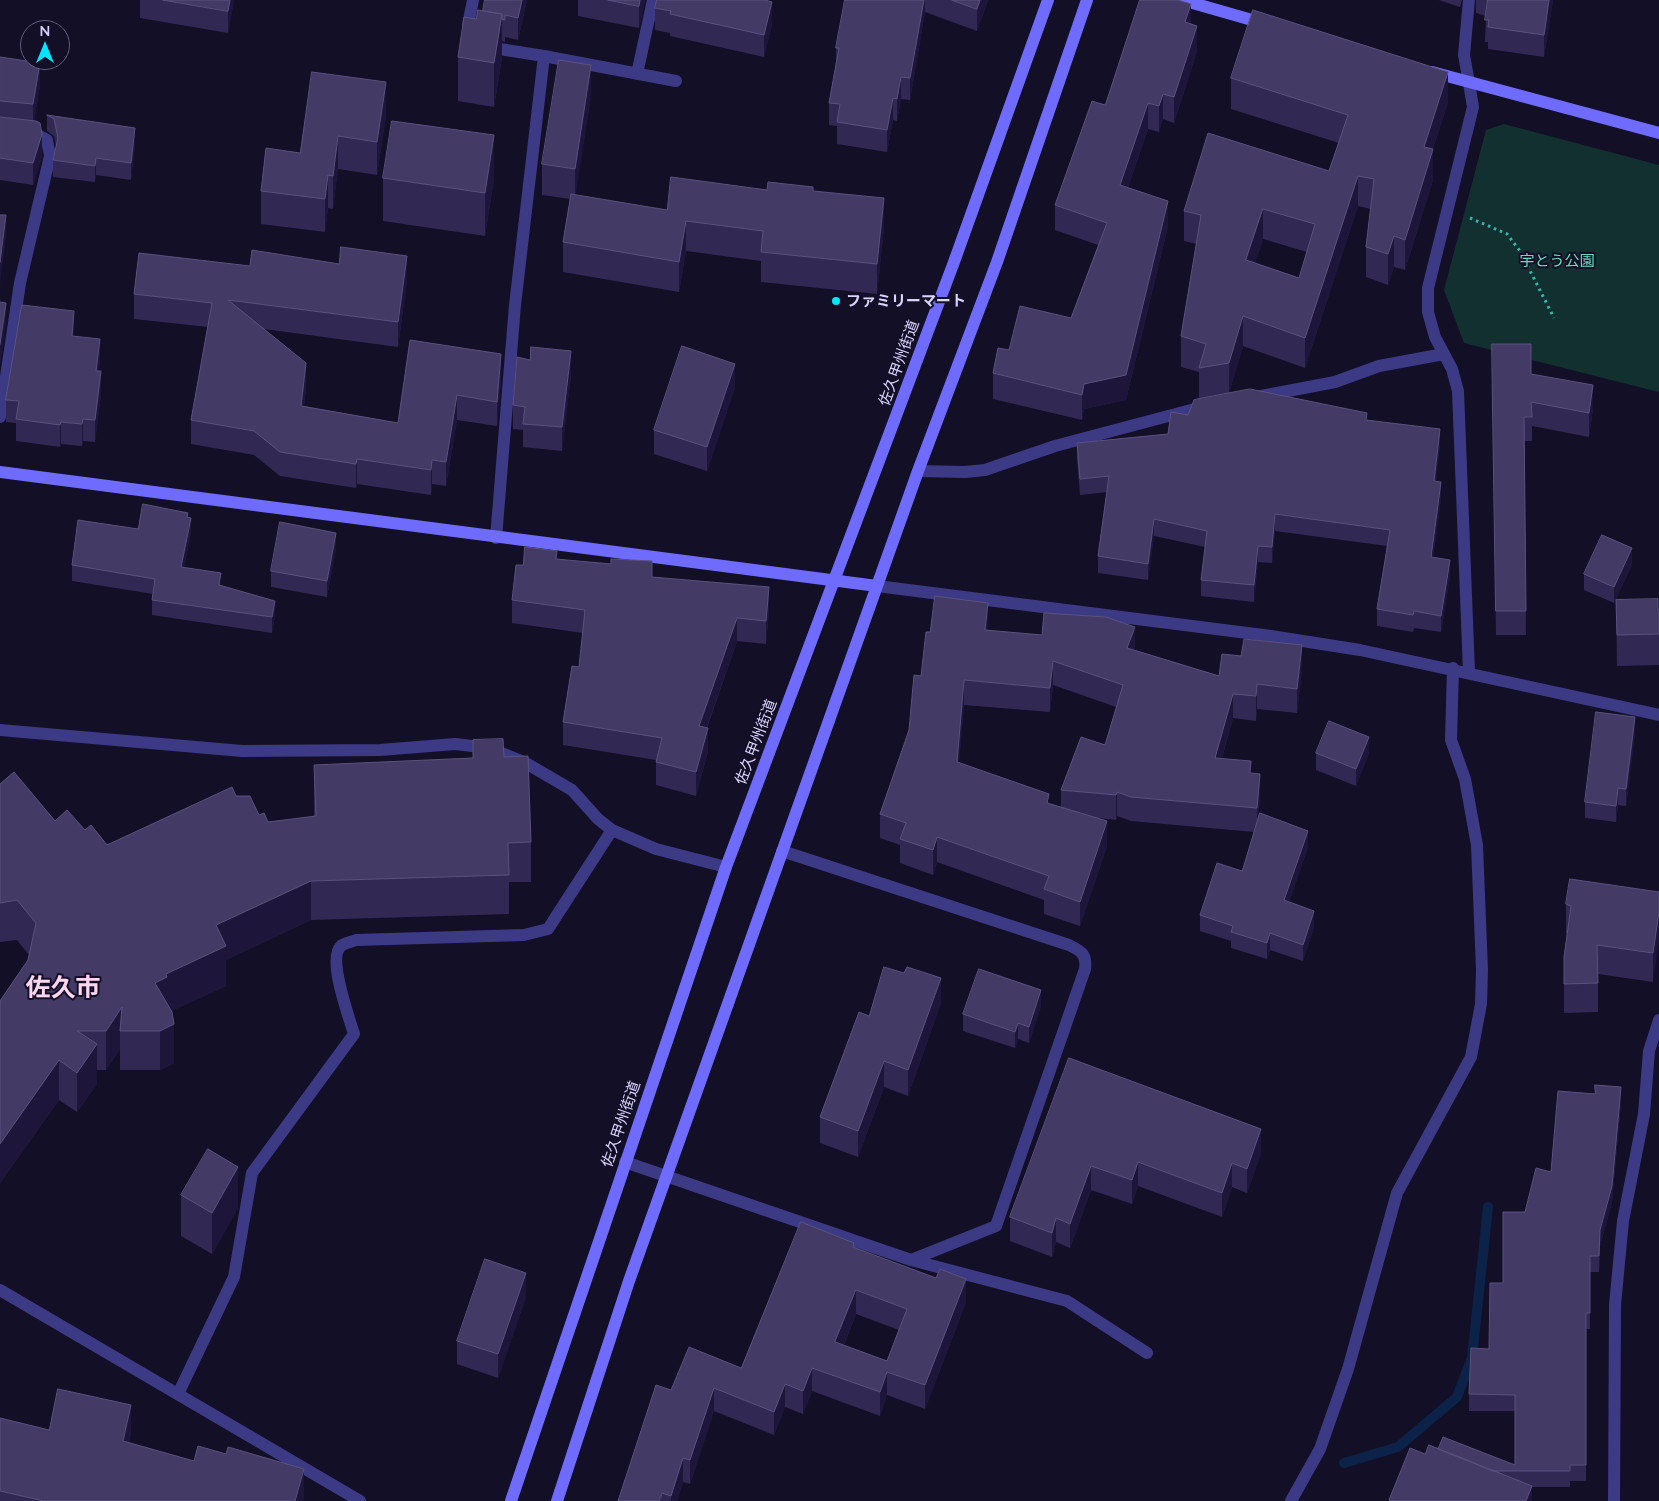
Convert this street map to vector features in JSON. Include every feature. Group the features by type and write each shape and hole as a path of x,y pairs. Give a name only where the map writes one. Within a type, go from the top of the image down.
{"main road":[{"name":"佐久甲州街道","path":"511,1501 726,867 954,262 1048,0"},
{"path":"557,1501 629,1280 918,471 997,262 1088,0"},
{"path":"1182,0 1278,28"},
{"path":"1422,69 1659,133"},
{"path":"0,472 496,538 877,586"}],"street":[{"path":"473,0 468,25 470,36 480,46 676,81"},
{"path":"637,74 653,0"},
{"path":"1468,672 1460,410 1458,391 1452,369 1435,337 1428,312 1428,288 1474,107 1464,55 1469,0"},
{"path":"496,538 515,305 544,56"},
{"path":"0,131 38,135 47,140 50,156 20,283 0,417"},
{"path":"1240,400 1335,382 1379,366 1444,354"},
{"path":"918,471 965,472 985,470 1055,446 1193,408 1222,403"},
{"path":"877,586 1271,636 1360,650 1453,668 1659,716"},
{"path":"1291,1501 1320,1449 1348,1369 1397,1193 1471,1057 1477,1032 1481,1004 1482,970 1477,844 1465,779 1450,740 1453,668"},
{"path":"0,730 242,751 380,750 455,744 489,748 524,762 572,790 598,819 612,830 656,849 726,867"},
{"path":"178,1394 234,1277 252,1173 354,1034 335,957 341,946 356,940 524,935 548,929 612,830"},
{"path":"782,851 1069,944 1082,951 1086,960 996,1226 911,1260"},
{"path":"1614,1501 1615,1305 1623,1221 1644,1114 1649,1051 1659,1020"},
{"path":"625,1162 666,1178 746,1202 911,1260 1067,1301 1147,1353"},
{"path":"0,1290 360,1501"}],"path":[{"path":"1448,210 1507,234 1520,251 1554,318"}],"green space":[{"name":"宇とう公園","path":"1504,124 1659,165 1659,392 1464,343 1444,290 1486,130"}],"building":[{"path":"163,0 230,0 228,11"},
{"path":"485,0 522,0 518,18 505,15 505,20 502,19 502,14 483,11"},
{"path":"608,0 640,0 639,6"},
{"path":"657,0 765,0 772,2 764,35 670,14 671,11 655,8"},
{"path":"845,0 924,0 910,78 901,77 897,99 893,98 887,130 837,122 840,104 829,103 839,48 836,48"},
{"path":"952,0 980,0 977,9"},
{"path":"1140,0 1178,0 1191,4 1185,22 1197,26 1174,97 1163,94 1159,106 1148,103 1120,185 1168,201 1126,375 1084,384 1082,395 993,373 998,348 1009,350 1020,306 1071,318 1107,223 1055,205 1092,101 1105,105"},
{"path":"1488,0 1549,0 1544,35 1488,27 1489,20 1485,20"},
{"path":"478,10 502,14 494,63 458,57 464,17 476,19"},
{"path":"1253,10 1448,72 1424,147 1433,149 1405,240 1394,236 1388,254 1366,247 1374,179 1358,176 1305,338 1243,316 1229,363 1199,368 1206,344 1181,336 1201,215 1184,211 1208,133 1329,171 1348,115 1231,78","holes":["1263,209 1315,224 1299,278 1246,260"]},
{"path":"0,57 20,60 20,70 39,70 33,104 0,101"},
{"path":"559,60 591,65 575,169 542,164"},
{"path":"312,72 386,82 377,142 338,136 333,176 328,175 325,199 261,191 266,148 300,153"},
{"path":"47,115 135,128 131,163 96,158 95,166 53,160 58,138 54,119"},
{"path":"0,117 40,123 42,134 33,163 0,158"},
{"path":"392,121 494,135 485,193 383,178"},
{"path":"671,177 767,190 768,182 813,187 813,191 884,198 877,264 761,252 763,231 686,221 679,262 563,242 571,194 667,210"},
{"path":"0,215 6,215 0,262"},
{"path":"341,247 407,256 398,322 228,300 306,363 301,406 398,423 410,340 501,354 497,402 457,395 446,462 432,460 431,470 357,459 356,464 280,452 254,431 191,420 212,303 134,294 139,253 250,266 252,250 339,264"},
{"path":"0,302 6,303 0,344"},
{"path":"22,305 74,311 72,336 100,339 96,371 101,371 95,420 83,419 82,424 61,422 60,425 16,419 19,401 6,400"},
{"path":"1492,344 1531,344 1531,374 1593,385 1589,413 1531,402 1532,417 1524,417 1526,611 1496,611"},
{"path":"682,346 735,364 707,447 654,430"},
{"path":"531,347 571,351 562,427 523,424 525,407 513,405 517,357 530,360"},
{"path":"1250,389 1367,413 1366,420 1440,429 1434,481 1441,482 1431,557 1450,560 1441,616 1414,611 1413,615 1377,609 1390,530 1275,514 1272,547 1258,546 1254,585 1201,580 1207,531 1154,519 1148,564 1098,556 1109,476 1080,479 1077,443 1168,434 1171,412 1188,415 1194,400"},
{"path":"143,504 188,513 187,517 191,518 181,567 221,573 219,585 275,601 272,617 152,600 155,579 72,565 78,520 138,529"},
{"path":"280,522 336,533 327,581 271,571"},
{"path":"1602,535 1632,548 1614,587 1584,574"},
{"path":"525,547 557,551 556,559 611,564 611,559 652,561 652,577 769,587 766,621 737,618 699,726 708,728 696,772 656,762 662,738 563,722 572,666 579,667 585,610 512,600 516,565 523,565"},
{"path":"935,596 988,603 985,630 1042,635 1044,613 1106,617 1135,627 1127,648 1219,676 1222,654 1241,656 1244,639 1302,645 1297,689 1257,684 1256,696 1233,694 1215,758 1251,761 1250,773 1260,774 1257,808 1131,797 1117,792 1116,795 1061,790 1081,737 1105,745 1123,685 1053,661 1050,688 964,680 957,762 1049,794 1047,803 1107,821 1080,902 1044,889 1049,876 937,837 933,850 900,839 906,823 880,814 909,730 914,675 921,676 926,632 930,632"},
{"path":"1658,599 1659,634 1617,635 1616,600"},
{"path":"1596,712 1635,717 1626,789 1618,788 1616,806 1585,802"},
{"path":"1329,721 1369,737 1356,769 1316,753"},
{"path":"503,739 504,757 528,756 531,842 508,843 509,875 311,881 216,925 226,946 166,974 167,977 155,983 172,1012 174,1024 160,1031 120,1031 122,1007 106,1031 77,1031 97,1044 77,1073 59,1060 0,1144 0,1001 28,960 36,923 17,900 0,903 0,784 14,772 55,821 67,810 85,830 91,825 107,845 232,787 236,796 250,796 259,815 264,813 268,822 316,816 314,765 473,758 473,740"},
{"path":"1260,813 1308,831 1284,900 1314,911 1303,945 1270,933 1267,943 1231,932 1233,926 1200,915 1217,863 1242,871"},
{"path":"1570,879 1659,892 1659,912 1653,953 1597,945 1598,983 1564,984 1564,957 1571,906 1566,904"},
{"path":"884,967 904,973 907,967 941,978 908,1070 884,1061 858,1131 820,1117 859,1012 869,1016"},
{"path":"979,969 1041,990 1029,1027 1018,1023 1015,1032 963,1014"},
{"path":"1069,1058 1261,1129 1247,1169 1232,1163 1222,1193 1138,1162 1132,1180 1091,1166 1070,1224 1056,1218 1052,1233 1010,1217"},
{"path":"1595,1085 1621,1087 1612,1186 1600,1230 1599,1256 1590,1256 1590,1313 1586,1313 1586,1465 1570,1465 1570,1471 1493,1471 1438,1449 1443,1437 1515,1465 1515,1395 1469,1394 1471,1348 1489,1349 1490,1283 1503,1283 1503,1212 1525,1212 1536,1168 1551,1172 1558,1091 1595,1094"},
{"path":"208,1149 238,1167 212,1213 181,1195"},
{"path":"801,1222 854,1243 853,1247 936,1278 940,1269 966,1279 925,1385 887,1372 880,1392 812,1368 803,1391 785,1384 774,1412 714,1388 690,1460 683,1458 671,1496 662,1493 659,1501 618,1501 656,1385 671,1390 689,1347 741,1368","holes":["856,1290 907,1309 887,1361 835,1342"]},
{"path":"485,1259 526,1273 498,1354 457,1341"},
{"path":"58,1389 131,1405 123,1441 194,1461 198,1446 226,1454 228,1447 304,1469 295,1501 44,1501 0,1491 0,1418 49,1430"},
{"path":"1429,1445 1532,1486 1526,1501 1389,1500 1410,1448 1425,1454"}],"waterway":[{"path":"1344,1463 1398,1447 1457,1397 1472,1358 1488,1207"}],"place":[{"name":"ファミリーマート","path":"836,301"}],"district":[{"name":"佐久市","path":"63,988"}]}
